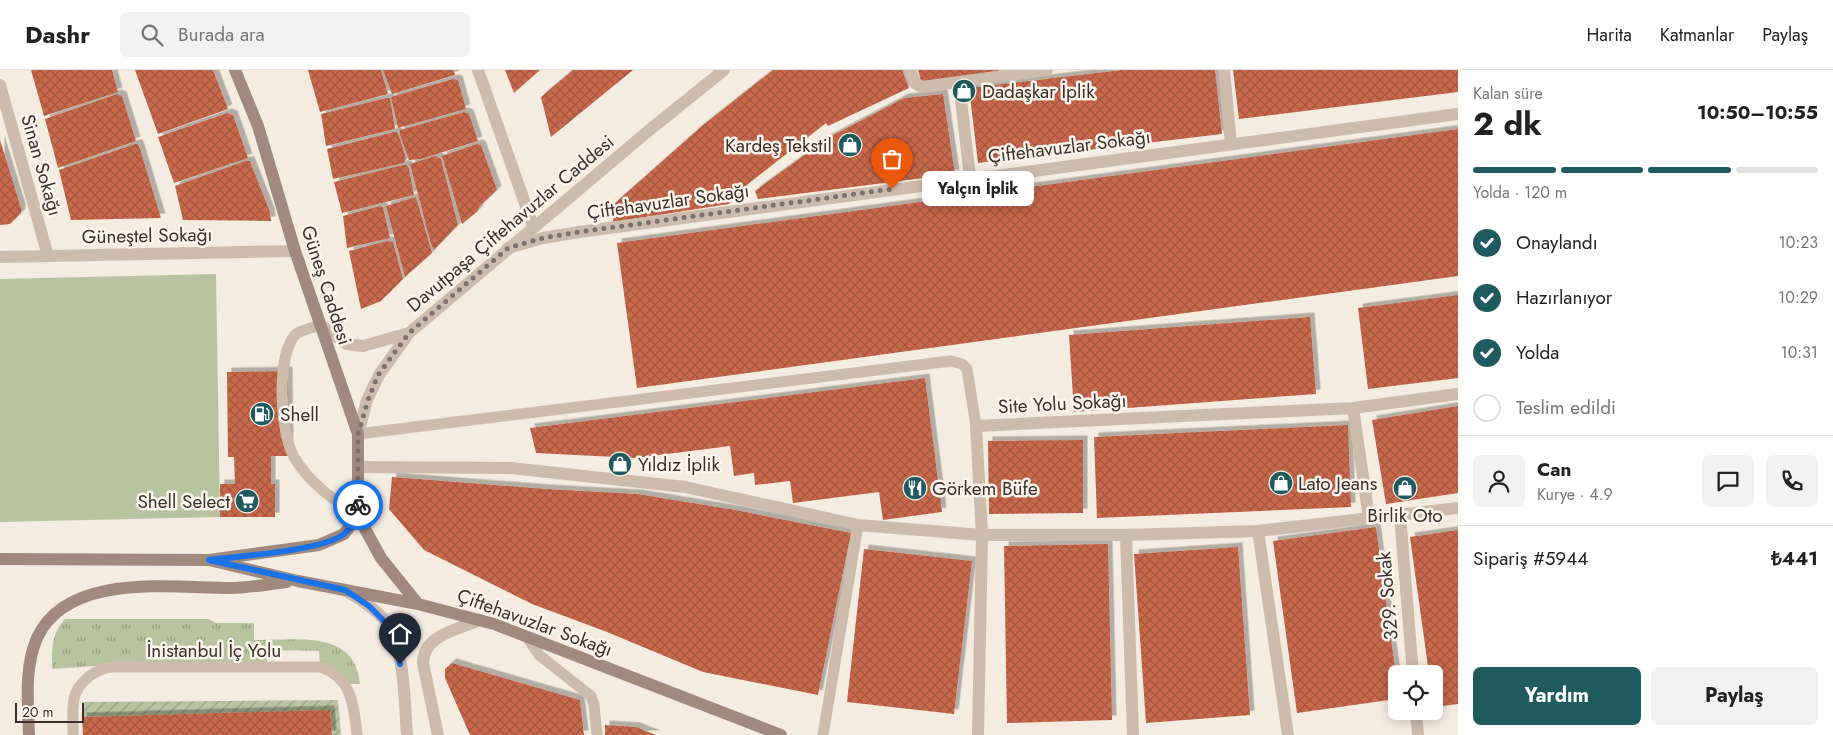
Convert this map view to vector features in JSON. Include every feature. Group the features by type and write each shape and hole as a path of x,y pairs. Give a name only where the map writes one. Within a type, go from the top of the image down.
{"main road":[{"name":"Güneş Caddesi","path":"236,70 258,126 295,251 358,434 358,516"},
{"path":"0,559 209,560 319,545 344,534 358,516 381,558 418,604"},
{"name":"Çiftehavuzlar Sokağı","path":"209,560 298,581 418,604 480,620 781,735"},
{"path":"29,735 28,676 32,655 44,626 62,607 87,594 112,588 232,588 298,581"}],"street":[{"path":"478,70 533,226"},
{"name":"Davutpaşa Çiftehavuzlar Caddesi","path":"358,434 378,375 409,333 533,226 724,70"},
{"path":"910,70 915,83 922,87 1047,70"},
{"path":"1224,70 1231,144"},
{"path":"959,82 970,178"},
{"name":"Sinan Sokağı","path":"0,85 48,256"},
{"name":"Çiftehavuzlar Sokağı","path":"508,248 543,238 579,232 1458,114"},
{"name":"Güneştel Sokağı","path":"0,257 295,251"},
{"path":"320,325 347,344 363,346 409,333"},
{"name":"Site Yolu Sokağı","path":"978,735 982,535 976,426 1353,408 1458,394"},
{"path":"1353,408 1369,518"},
{"path":"359,467 511,468 685,487 858,525 982,535 1126,535 1258,531 1458,508"},
{"name":"329. Sokak","path":"1400,515 1412,665"},
{"path":"1258,531 1288,735"},
{"path":"1126,535 1133,735"},
{"path":"345,590 379,616 394,639 401,676 407,735"},
{"path":"438,735 423,663 425,651 434,640 480,620"},
{"path":"1417,720 1418,735"}],"lane":[{"path":"320,325 297,333 288,346 284,370 287,441 294,457 308,476 335,500 358,516"},
{"path":"358,434 950,361 962,364 966,369 976,426"},
{"path":"823,735 858,525"},
{"path":"528,637 539,655 591,696 594,705 597,735"},
{"name":"İnistanbul İç Yolu","path":"73,735 74,700 77,691 95,672 112,667 320,667 339,676 350,692 354,701 357,735"}],"green space":[{"path":"216,274 220,517 0,522 0,279"},
{"path":"65,619 208,619 216,623 254,623 254,640 320,641 335,646 347,654 356,666 360,684 344,684 320,667 319,651 267,650 267,665 110,665 52,669 52,648 55,636"},
{"path":"338,700 341,735 332,735 330,711 82,717 82,702"}],"building":[{"path":"31,70 112,70 118,92 44,116"},
{"path":"135,70 213,70 228,109 158,134"},
{"path":"308,70 381,70 388,94 320,112"},
{"path":"383,70 453,70 455,75 392,94"},
{"path":"505,70 540,70 514,93"},
{"path":"573,70 633,70 551,137 541,97"},
{"path":"773,70 902,70 909,88 828,126 826,123 748,184 729,204 613,222 614,204 702,126"},
{"path":"918,70 999,70 999,71 921,82"},
{"path":"1122,70 1215,70 1222,134 978,163 969,88"},
{"path":"1233,70 1458,70 1458,92 1239,119"},
{"path":"453,79 458,80 466,109 398,128 391,97"},
{"path":"117,94 122,96 136,141 58,168 45,119"},
{"path":"943,94 955,174 758,199 755,191 828,138 904,98"},
{"path":"390,98 395,129 326,146 321,114"},
{"path":"464,112 469,114 478,141 421,159 409,160 400,130"},
{"path":"227,113 233,115 248,158 174,183 158,137"},
{"path":"1458,129 1458,276 637,388 617,243"},
{"path":"397,132 400,139 406,159 404,163 333,179 327,149"},
{"path":"0,140 21,213 10,224 0,225"},
{"path":"138,144 140,149 161,218 71,220 59,170"},
{"path":"477,144 481,145 497,190 479,207 478,211 462,224 442,156"},
{"path":"435,156 441,159 458,225 434,250 410,164"},
{"path":"245,161 250,161 270,212 271,221 183,220 175,186"},
{"path":"407,165 409,169 414,195 342,213 334,182"},
{"path":"416,197 432,253 405,277 386,206"},
{"path":"380,206 383,207 390,238 347,248 343,216"},
{"path":"387,241 393,242 403,279 381,301 361,309 349,251"},
{"path":"1458,295 1458,378 1368,389 1358,308"},
{"path":"1310,317 1316,394 1074,412 1069,335"},
{"path":"288,371 289,456 271,456 271,484 275,484 275,517 220,517 220,484 235,484 234,457 228,457 227,372"},
{"path":"925,378 942,512 883,520 879,492 793,503 790,481 755,485 754,473 734,476 730,446 636,458 536,453 530,428"},
{"path":"1458,406 1458,493 1386,504 1372,420"},
{"path":"1348,425 1351,507 1097,518 1094,437"},
{"path":"1083,440 1083,513 989,514 988,441"},
{"path":"392,477 637,494 735,510 851,533 818,695 703,672 607,632 532,604 424,550 389,509"},
{"path":"1376,527 1395,665 1388,665 1388,700 1297,713 1273,541"},
{"path":"1458,530 1458,704 1443,706 1443,665 1428,665 1410,537"},
{"path":"1108,544 1112,720 1007,723 1004,546"},
{"path":"1238,547 1250,715 1146,723 1134,554"},
{"path":"864,549 972,561 954,714 847,702"},
{"path":"452,663 580,700 584,735 470,735 445,678 445,669"},
{"path":"330,710 332,735 83,735 82,717"},
{"path":"605,725 636,727 656,735 605,735"}],"way so far":[{"path":"358,505 358,434 378,375 409,333 508,248 543,238 579,232 892,189"}],"place":[{"name":"Dadaşkar İplik","path":"964,91"},
{"name":"Kardeş Tekstil","path":"850,145"},
{"name":"Yalçın İplik","path":"892,189"},
{"name":"Shell","path":"262,414"},
{"name":"Yıldız İplik","path":"620,464"},
{"name":"Lato Jeans","path":"1281,483"},
{"name":"Görkem Büfe","path":"915,488"},
{"name":"Birlik Oto","path":"1405,488"},
{"name":"Shell Select","path":"247,501"}],"route":[{"path":"358,505 358,516 352,525 344,534 333,540 319,545 209,560 345,590 369,606 385,622 394,639 400,664"}]}
